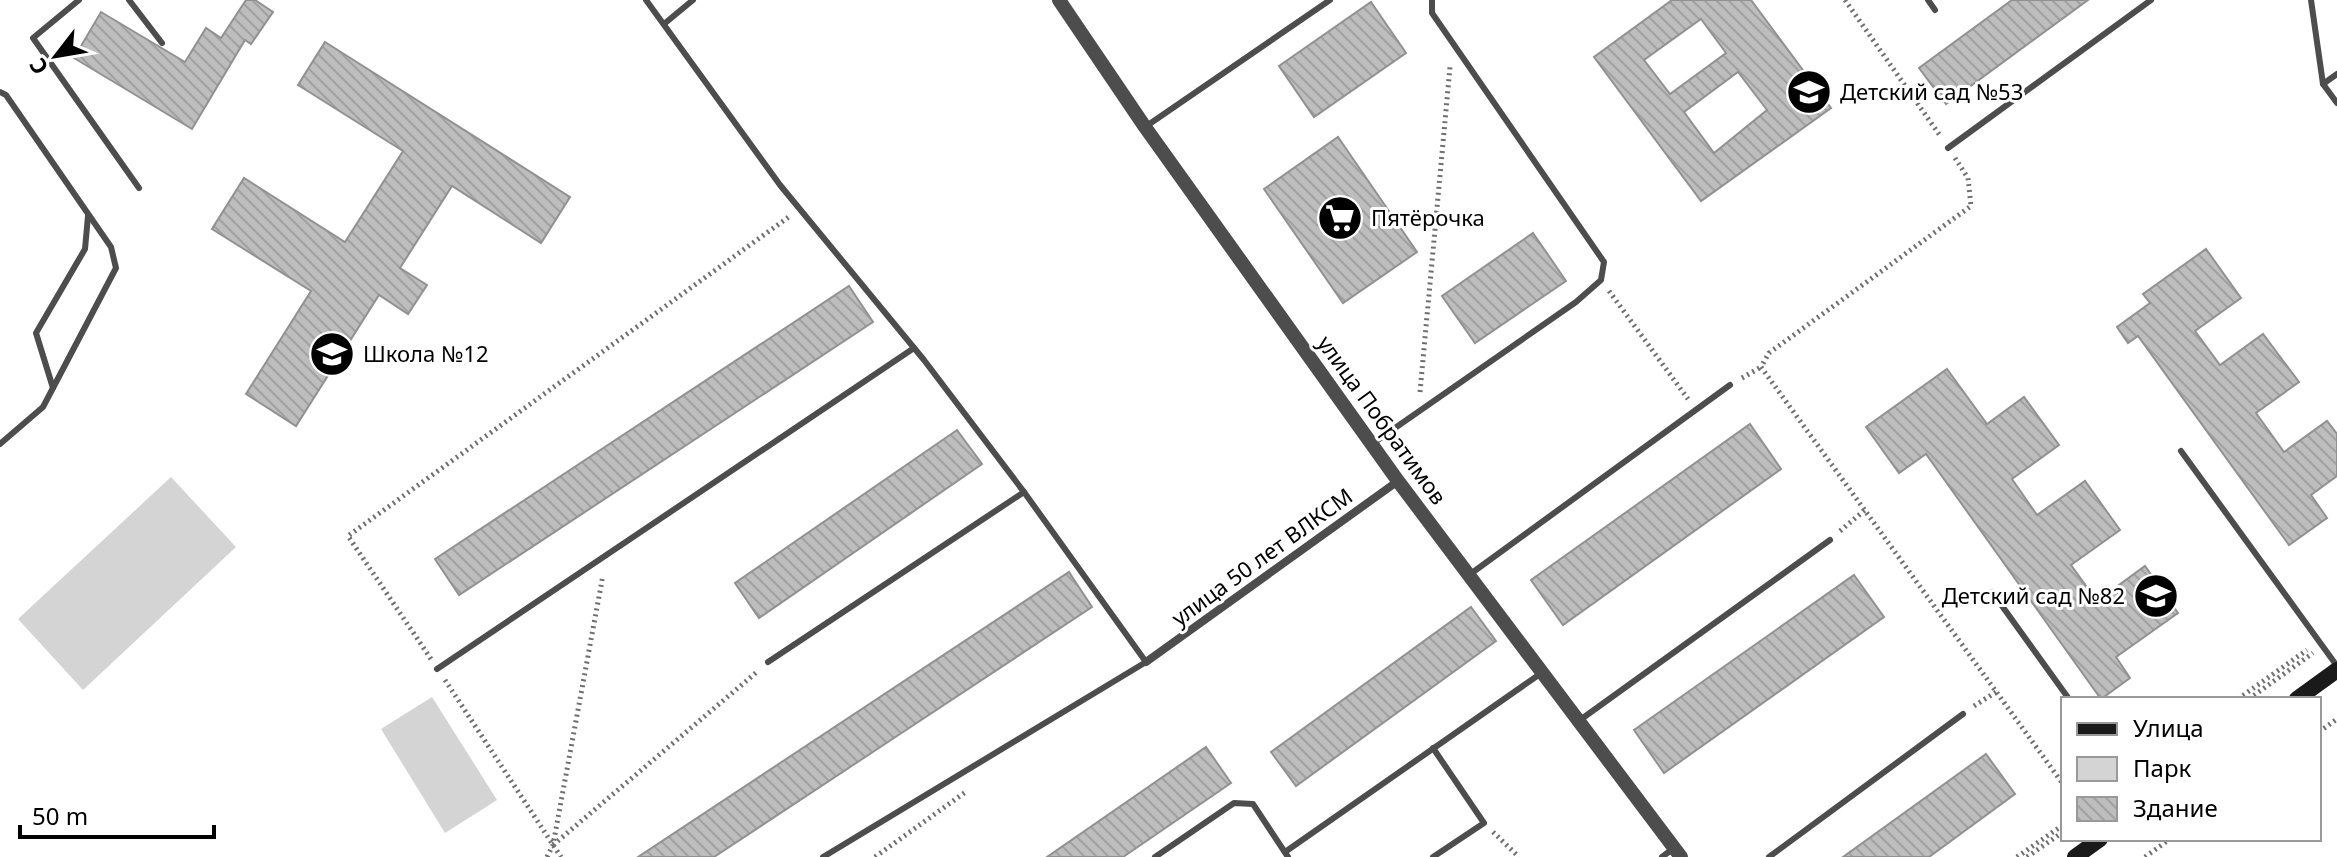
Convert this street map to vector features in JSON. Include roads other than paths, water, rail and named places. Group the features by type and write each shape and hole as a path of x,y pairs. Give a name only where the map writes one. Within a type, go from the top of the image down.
{"main road":[{"path":"2300,697 2337,668"},
{"path":"2075,857 2097,841"}],"street":[{"name":"улица Побратимов","path":"1059,0 1145,127 1398,481 1580,720 1672,854"},
{"name":"улица 50 лет ВЛКСМ","path":"1146,662 1398,481"}],"lane":[{"path":"79,0 33,38 139,188"},
{"path":"129,0 162,43"},
{"path":"646,0 780,185 914,348 1024,492 1146,662 823,857"},
{"path":"664,24 693,0"},
{"path":"1145,127 1330,0"},
{"path":"1372,444 1576,302 1601,280 1604,262 1432,13 1432,0"},
{"path":"1928,0 1935,10"},
{"path":"1948,148 2151,0"},
{"path":"2311,0 2323,84 2337,103"},
{"path":"2323,84 2337,74"},
{"path":"0,92 6,95 111,247 116,268 43,407 0,444"},
{"path":"53,388 36,333 85,249 88,214"},
{"path":"437,669 914,348"},
{"path":"1469,575 1730,385"},
{"path":"2181,451 2337,668"},
{"path":"768,662 1024,492"},
{"path":"1580,720 1830,540"},
{"path":"1992,592 2068,697"},
{"path":"1155,857 1234,803 1253,804 1287,854 1543,672"},
{"path":"1769,857 1963,714"},
{"path":"1433,748 1484,823 1433,857"}],"place":[{"name":"Детский сад №53","path":"1809,92"},
{"name":"Пятёрочка","path":"1340,218"},
{"name":"Школа №12","path":"332,354"},
{"name":"Детский сад №82","path":"2156,596"}]}
